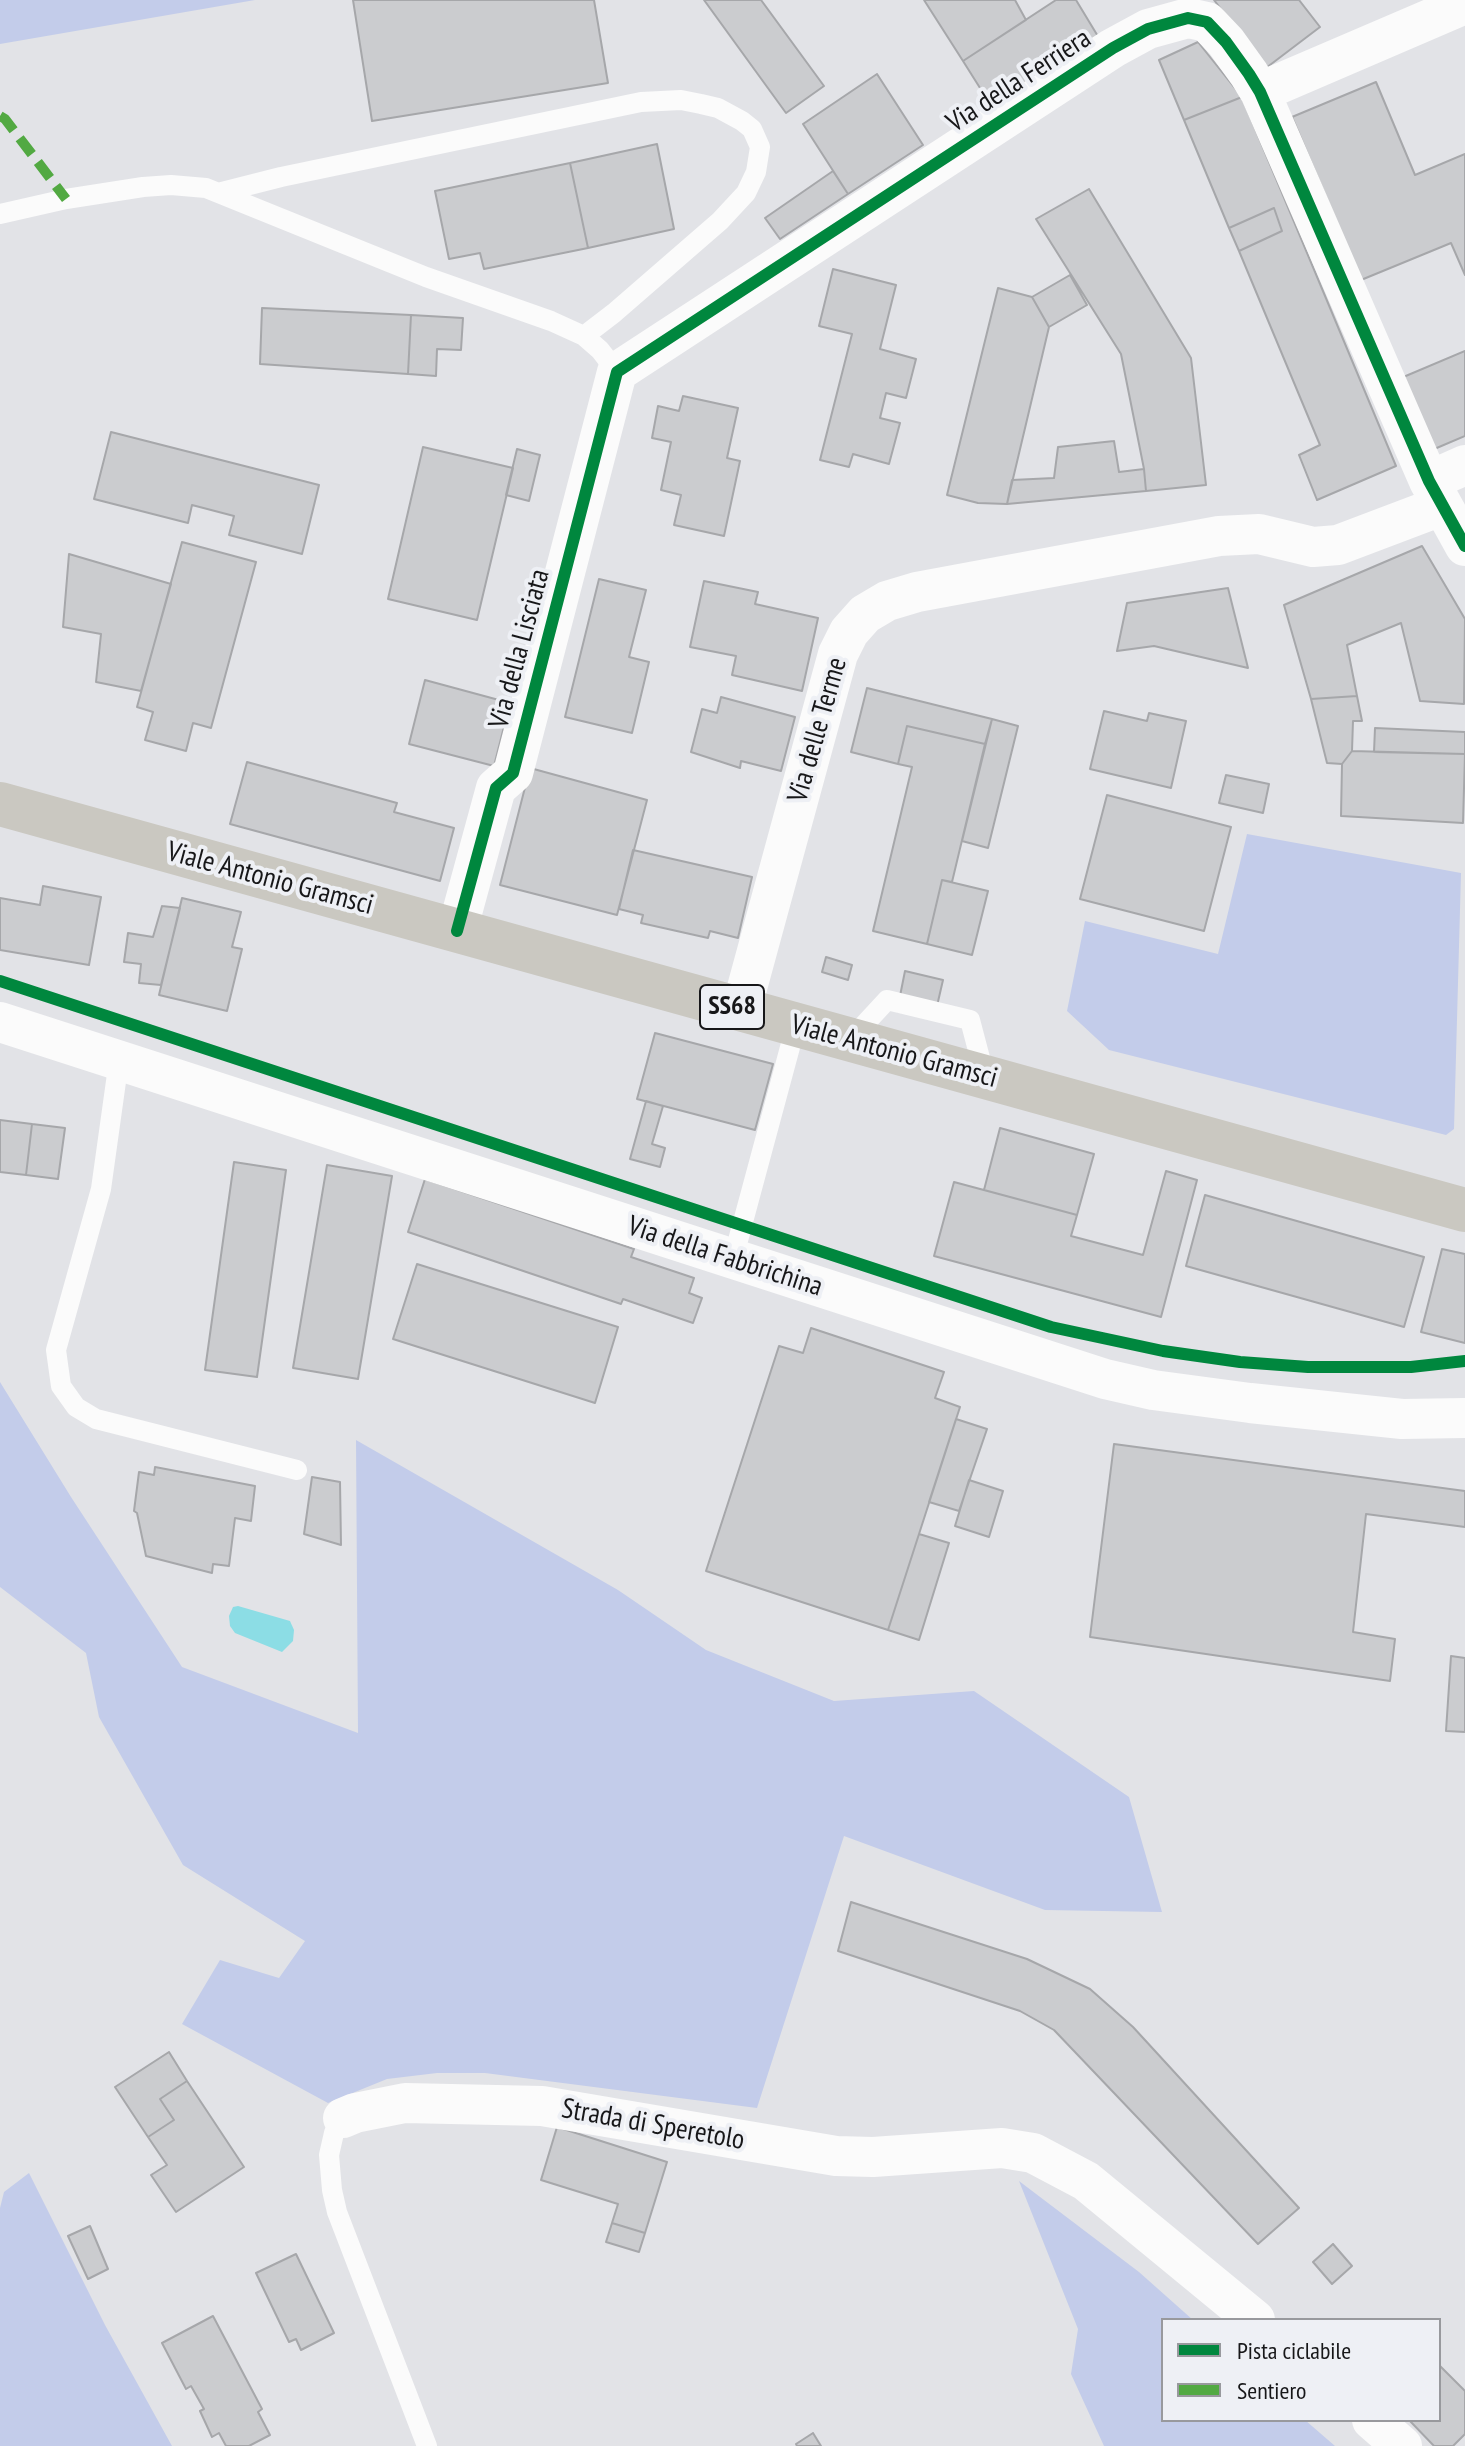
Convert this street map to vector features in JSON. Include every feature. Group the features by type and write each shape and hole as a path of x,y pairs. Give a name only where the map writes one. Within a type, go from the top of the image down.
{"main road":[{"name":"Viale Antonio Gramsci","path":"0,804 1465,1210"}],"street":[{"path":"1260,92 1465,4"},
{"name":"Via della Ferriera","path":"617,372 1102,55 1148,29 1181,19 1197,19 1207,22 1237,55 1260,92 1435,494 1465,546"},
{"name":"Via della Lisciata","path":"457,931 496,788 513,773 617,372"},
{"name":"Via delle Terme","path":"741,1010 838,654 849,632 865,614 887,601 917,592 1219,536 1259,534 1313,547 1338,545 1435,494 1465,465"},
{"name":"Via della Fabbrichina","path":"0,1022 1060,1366 1153,1390 1402,1419 1465,1418"},
{"name":"Strada di Speretolo","path":"343,2118 405,2103 542,2106 836,2156 873,2157 1002,2148 1033,2153 1086,2181 1253,2318"},
{"path":"1374,2422 1402,2446"}],"lane":[{"path":"218,193 641,102 691,102 718,108 742,121 752,129 760,147 756,172 746,193 708,231 584,336"},
{"path":"0,214 66,199 159,185 192,186 218,193 426,277 536,314 584,336 617,372"},
{"path":"733,1259 796,1025"},
{"path":"119,1060 101,1189 56,1350 61,1386 76,1407 96,1419 297,1470"},
{"name":"Strada di Speretolo","path":"343,2118 334,2133 329,2155 337,2212 427,2446"}],"shaded area":[{"path":"0,0 255,0 0,44"},
{"path":"1247,834 1461,873 1454,1129 1446,1135 1109,1050 1067,1011 1085,921 1218,954"},
{"path":"0,1382 182,1667 358,1733 356,1440 618,1590 706,1650 834,1701 974,1691 1129,1797 1162,1912 1045,1910 844,1836 757,2108 485,2073 437,2073 387,2079 328,2103 182,2024 220,1960 279,1978 305,1941 183,1865 99,1717 86,1653 0,1587"},
{"path":"233,1607 290,1621 294,1630 293,1641 282,1652 235,1633 229,1616"},
{"path":"29,2173 105,2325 172,2446 0,2446 0,2208 4,2192"},
{"path":"1019,2181 1139,2272 1191,2318 1161,2318 1161,2422 1307,2422 1335,2446 1104,2446 1071,2374 1078,2329"}],"building":[{"path":"353,0 594,0 608,83 372,121"},
{"path":"704,0 761,0 824,86 786,113"},
{"path":"924,0 1015,0 1026,20 963,61"},
{"path":"1056,0 1076,0 1099,38 992,107 963,61"},
{"path":"1214,0 1299,0 1320,27 1266,68"},
{"path":"1198,42 1242,97 1184,120 1159,60"},
{"path":"877,74 923,145 848,194 803,124"},
{"path":"1376,82 1415,175 1465,154 1465,275 1451,243 1361,280 1292,117"},
{"path":"1242,97 1396,466 1317,500 1299,455 1320,445 1239,251 1282,231 1274,208 1229,228 1184,120"},
{"path":"657,144 674,229 588,248 570,163"},
{"path":"570,163 588,248 484,269 480,253 449,259 435,191"},
{"path":"833,171 848,194 780,239 765,218"},
{"path":"1089,189 1191,358 1206,485 1146,491 1121,354 1036,219"},
{"path":"1274,208 1282,231 1239,251 1229,228"},
{"path":"833,269 896,285 880,349 916,359 906,398 886,393 880,418 900,423 889,464 853,454 849,467 820,460 852,334 819,326"},
{"path":"1070,275 1087,305 1049,327 1032,297"},
{"path":"998,288 1032,297 1049,327 1007,504 978,503 947,495"},
{"path":"262,308 411,315 408,374 260,364"},
{"path":"411,315 463,318 461,350 437,349 436,376 408,374"},
{"path":"1465,351 1465,436 1432,450 1401,378"},
{"path":"683,396 738,408 727,458 740,461 724,536 674,525 681,495 661,490 671,442 652,438 658,406 679,411"},
{"path":"111,432 319,485 302,554 229,535 234,516 192,505 188,523 94,499"},
{"path":"1114,441 1119,472 1144,469 1146,491 1007,504 1012,480 1054,478 1058,447"},
{"path":"423,447 513,468 477,620 388,599"},
{"path":"517,449 540,455 529,501 506,495"},
{"path":"182,542 256,562 211,728 193,723 186,751 145,740 153,712 137,707"},
{"path":"1422,546 1465,619 1464,704 1420,701 1401,623 1347,645 1357,696 1311,699 1284,605"},
{"path":"69,554 171,584 141,691 96,682 101,634 63,627"},
{"path":"599,579 646,590 629,657 649,662 632,733 565,717"},
{"path":"704,581 758,592 755,604 818,618 802,691 732,675 736,656 690,647"},
{"path":"1228,588 1248,668 1154,646 1117,651 1127,603"},
{"path":"425,680 510,703 494,766 409,744"},
{"path":"867,688 992,719 985,744 907,726 898,764 851,752"},
{"path":"1357,696 1362,721 1353,721 1352,751 1342,764 1327,763 1311,699"},
{"path":"721,697 795,717 781,771 741,761 740,768 691,752 702,709 717,713"},
{"path":"1104,711 1147,721 1149,713 1186,721 1171,788 1090,769"},
{"path":"992,719 1018,726 988,848 962,841"},
{"path":"907,726 985,744 952,882 942,880 927,944 873,931 912,767 898,764"},
{"path":"1375,728 1465,732 1465,754 1374,752"},
{"path":"1352,751 1465,754 1463,823 1341,816 1342,764"},
{"path":"247,762 397,803 394,812 454,828 440,881 230,824"},
{"path":"530,768 647,800 617,915 500,885"},
{"path":"1226,775 1269,784 1263,813 1219,803"},
{"path":"1107,795 1231,827 1204,931 1080,899"},
{"path":"633,850 752,877 738,938 710,931 708,938 641,923 643,915 619,909"},
{"path":"942,880 988,891 972,955 927,944"},
{"path":"43,886 101,897 89,965 0,950 0,898 40,905"},
{"path":"182,898 241,912 232,947 242,949 227,1011 159,995"},
{"path":"162,906 180,908 161,985 139,983 141,964 124,962 128,933 153,937"},
{"path":"826,957 852,965 848,980 822,972"},
{"path":"905,971 943,980 934,1019 897,1011"},
{"path":"655,1033 773,1064 755,1130 637,1099"},
{"path":"646,1101 663,1106 652,1144 665,1148 660,1167 630,1159"},
{"path":"0,1120 32,1124 26,1175 0,1172"},
{"path":"32,1124 65,1128 58,1179 26,1175"},
{"path":"1000,1128 1094,1154 1077,1215 984,1190"},
{"path":"234,1162 286,1170 257,1377 205,1370"},
{"path":"327,1165 392,1176 358,1379 293,1368"},
{"path":"1166,1171 1197,1180 1161,1317 934,1256 954,1182 1077,1215 1071,1236 1143,1255"},
{"path":"425,1179 634,1249 631,1257 694,1278 689,1293 702,1298 693,1323 623,1299 621,1304 408,1232"},
{"path":"1205,1195 1424,1257 1404,1327 1186,1266"},
{"path":"1442,1249 1465,1254 1465,1343 1421,1332"},
{"path":"417,1264 618,1327 595,1403 393,1339"},
{"path":"811,1328 944,1372 935,1398 960,1407 888,1630 706,1571 779,1346 803,1353"},
{"path":"956,1419 987,1429 959,1511 929,1502"},
{"path":"1114,1444 1465,1491 1465,1527 1366,1514 1353,1632 1395,1639 1390,1681 1090,1637"},
{"path":"155,1467 255,1486 251,1521 235,1518 229,1566 213,1564 212,1573 146,1556 134,1511 139,1472 154,1475"},
{"path":"312,1477 340,1482 341,1545 304,1534"},
{"path":"969,1480 1003,1491 989,1537 955,1526"},
{"path":"919,1534 949,1543 919,1640 888,1630"},
{"path":"1451,1656 1465,1658 1465,1732 1446,1731"},
{"path":"851,1902 1027,1959 1090,1989 1133,2027 1299,2208 1258,2244 1054,2030 1020,2011 838,1951"},
{"path":"169,2052 187,2081 160,2099 174,2120 148,2137 115,2087"},
{"path":"187,2081 244,2167 176,2212 151,2175 167,2165 148,2137 174,2120 160,2099"},
{"path":"557,2127 667,2162 645,2233 612,2223 618,2204 541,2180"},
{"path":"612,2223 645,2233 639,2252 606,2242"},
{"path":"90,2226 108,2269 88,2279 68,2236"},
{"path":"1333,2244 1352,2266 1332,2284 1313,2262"},
{"path":"296,2254 334,2333 301,2350 296,2339 289,2342 256,2273"},
{"path":"213,2316 262,2409 258,2412 270,2435 249,2446 226,2446 219,2433 212,2437 200,2411 204,2409 191,2386 186,2389 162,2343"},
{"path":"1441,2367 1465,2391 1465,2434 1453,2446 1434,2446 1411,2422 1441,2422"},
{"path":"813,2433 821,2446 797,2446 796,2444"}],"marked path":[{"path":"0,116 66,199"}],"cycle path":[{"path":"457,931 496,788 513,773 617,372 1113,48 1148,29 1188,18 1207,22 1249,74 1260,92 1429,481 1465,546"},
{"path":"0,981 1051,1327 1163,1351 1240,1362 1308,1367 1411,1367 1465,1361"}]}
